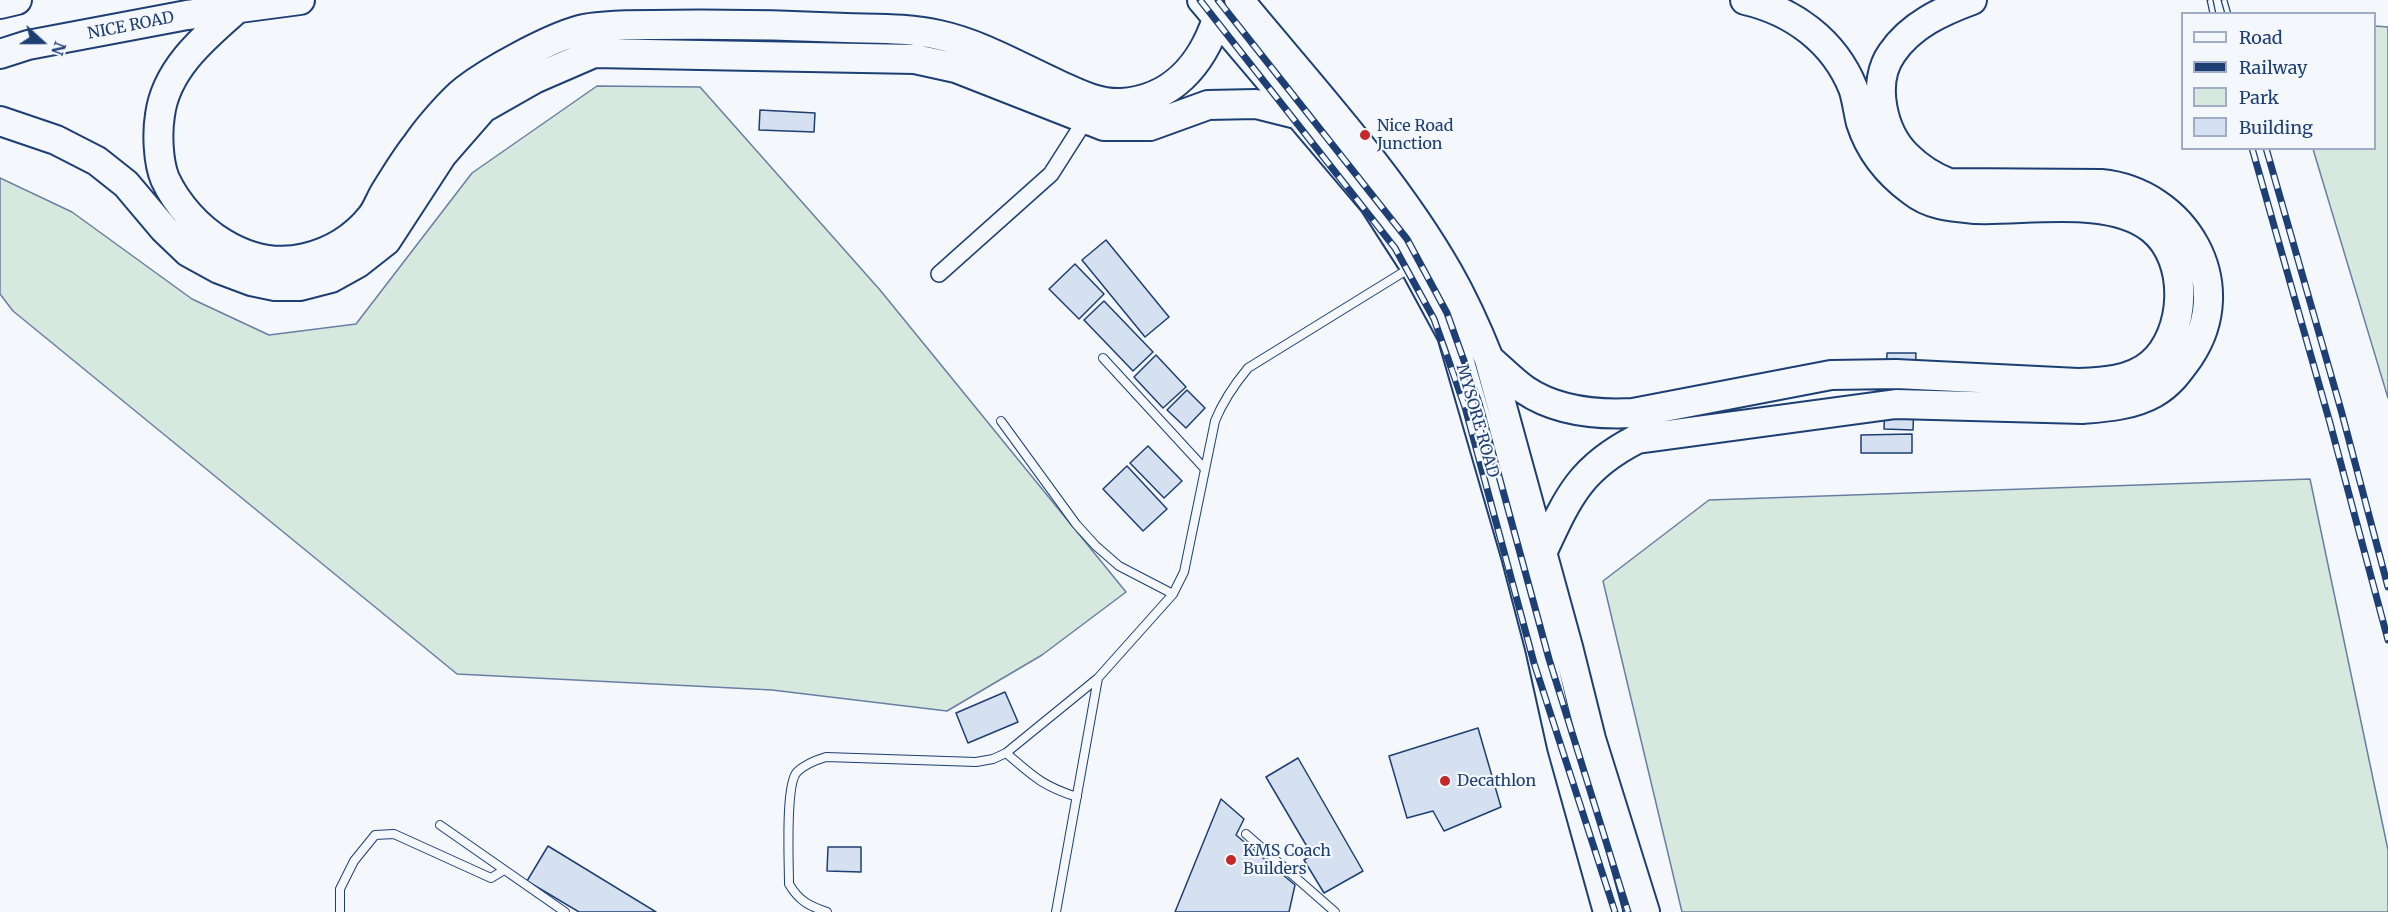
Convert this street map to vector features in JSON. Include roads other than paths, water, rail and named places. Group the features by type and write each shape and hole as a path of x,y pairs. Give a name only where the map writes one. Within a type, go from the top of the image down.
{"highway":[{"path":"0,4 17,0"},
{"name":"NICE ROAD","path":"0,54 28,45 239,7 300,0"},
{"name":"MYSORE ROAD","path":"1239,0 1353,138 1424,235 1447,271 1490,358 1529,554 1540,648 1562,747 1608,912"},
{"path":"1490,358 1525,390 1577,410 1602,414 1633,413 1831,375 1896,374 2078,383 2107,381 2132,375 2151,364 2164,349 2175,325 2180,302 2179,279 2171,255 2155,231 2138,220 2114,210 1981,209 1934,204 1913,193 1893,176 1875,153 1862,124 1853,90 1844,69 1830,49 1811,30 1793,18 1745,0"},
{"path":"1529,554 1567,498 1586,476 1602,460 1637,439 1896,404 2083,409 2108,407 2132,402 2154,393 2169,382 2182,367 2197,345 2204,326 2207,281 2195,246 2175,217 2162,206 2121,186 1949,183 1935,178 1919,167 1905,155 1897,143 1883,109 1881,89 1884,68 1890,54 1918,26 1972,0"},
{"path":"239,7 197,43 171,83 160,113 160,148 164,176 189,216 210,235 230,247 253,256 279,261 302,259 340,246 372,217 418,141 463,91 524,54 581,30 647,25 784,25 908,30 941,35 973,46 1089,98 1123,103 1146,98 1167,88 1186,74 1202,55 1210,9"},
{"name":"MYSORE ROAD","path":"1210,9 1374,203 1414,265 1452,335 1591,739 1645,912"},
{"path":"0,121 56,140 97,161 126,184 164,229 188,252 219,269 251,281 275,286 300,286 331,278 358,263 386,241 442,155 483,108 534,79 594,53 915,59 956,68 1104,126 1150,126 1208,105 1256,104 1300,115"}],"street":[{"path":"939,274 1051,174 1086,119"}],"lane":[{"path":"827,912 803,902 789,884 790,789 795,773 811,762 826,757 976,762 993,759 1006,753 1098,678 1173,594 1184,572 1215,422 1223,401 1248,368 1414,265"},
{"path":"1103,358 1205,469"},
{"path":"1001,421 1076,524 1096,546 1119,566 1173,594"},
{"path":"1056,912 1098,678"},
{"path":"1006,753 1040,782 1077,797"},
{"path":"440,825 566,912"},
{"path":"340,912 340,889 354,861 375,835 394,834 491,878 504,870"},
{"path":"1246,834 1335,912"}],"railway":[{"path":"1200,0 1395,248 1434,319 1465,407 1534,663 1615,912"},
{"path":"1218,0 1407,239 1447,313 1479,403 1549,659 1628,912"},
{"path":"2210,0 2213,12"},
{"path":"2224,0 2227,12"},
{"path":"2253,150 2330,423 2388,640"},
{"path":"2267,150 2341,410 2388,587"}],"place":[{"name":"Nice Road Junction","path":"1365,135"},
{"name":"Decathlon","path":"1445,781"},
{"name":"KMS Coach Builders","path":"1231,860"}]}
